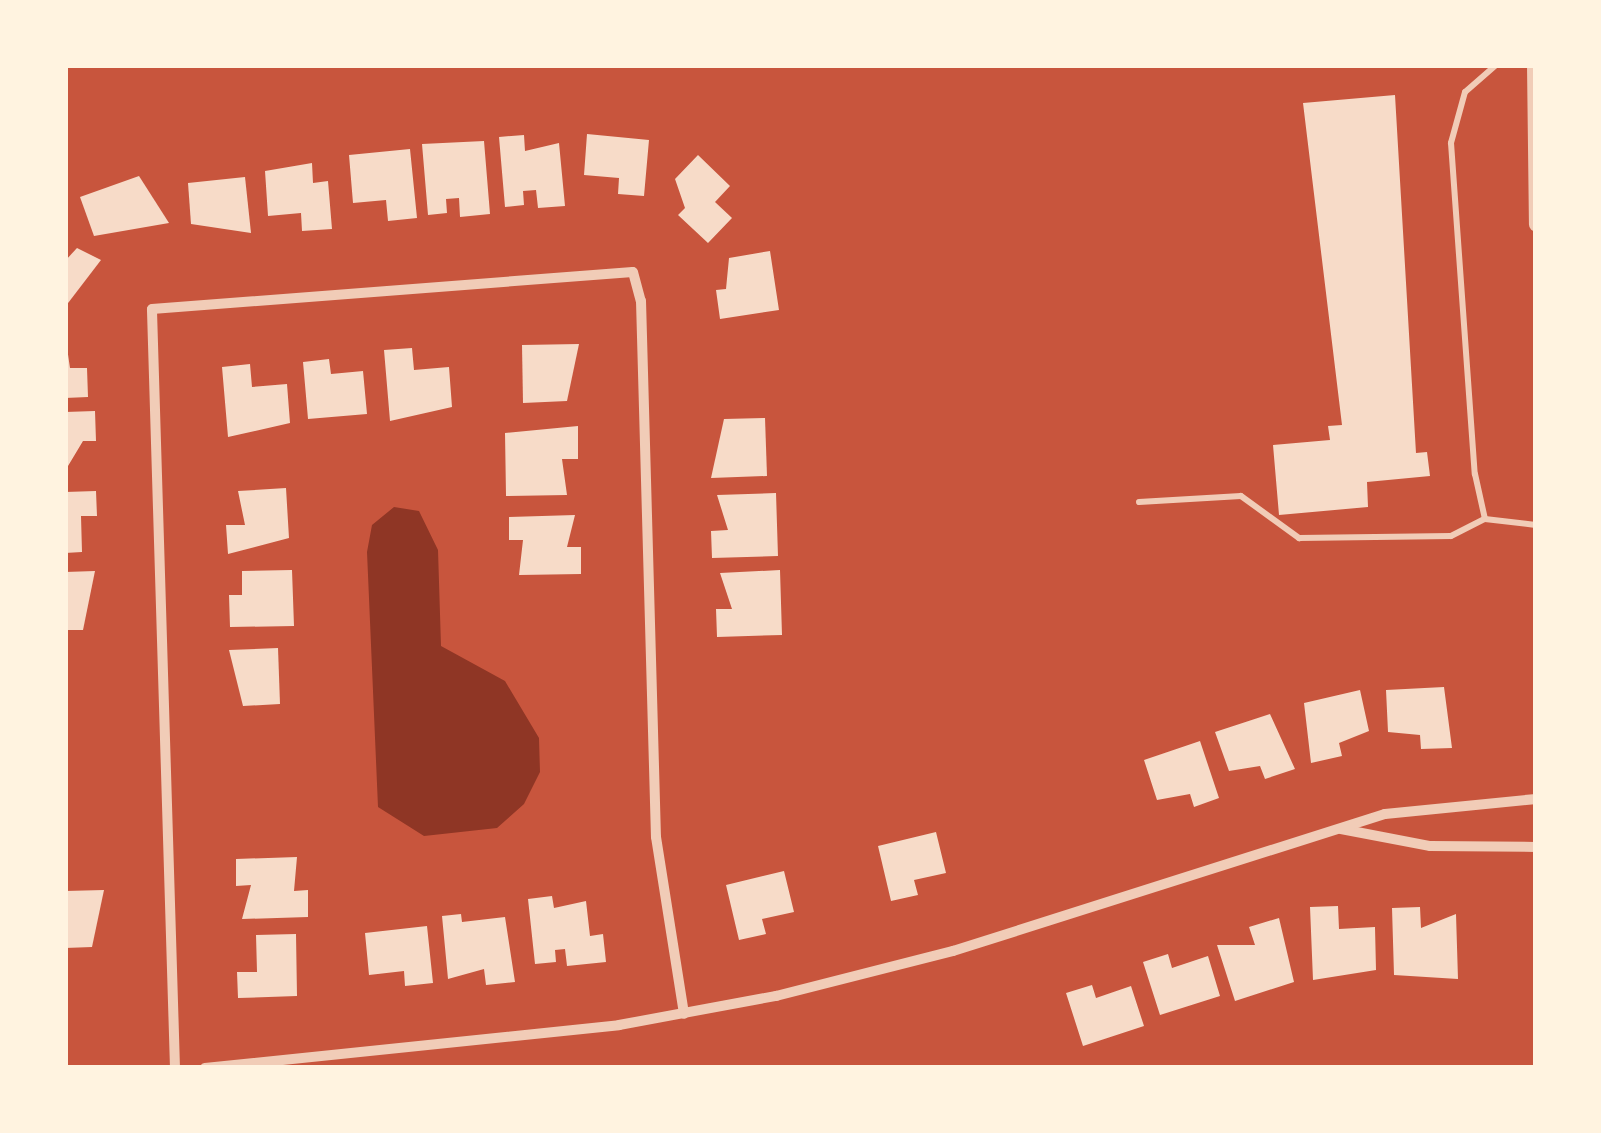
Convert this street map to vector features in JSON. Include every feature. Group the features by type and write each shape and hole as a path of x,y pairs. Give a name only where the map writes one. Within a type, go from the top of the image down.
{"street":[{"path":"1534,65 1536,224"},
{"path":"176,1068 152,309 632,272 641,286 656,837 684,1014"},
{"path":"205,1068 684,1014 953,950 1335,828 1428,804 1536,798"},
{"path":"1335,828 1430,846 1536,847"}],"lane":[{"path":"1485,519 1451,143 1466,92 1496,65"},
{"path":"1140,502 1241,496 1299,538 1451,536 1485,519 1536,525"}],"shaded area":[{"path":"394,507 419,511 438,550 441,646 505,681 539,738 540,772 524,804 497,828 424,836 378,807 367,552 372,525"}],"building":[{"path":"1395,95 1416,453 1427,452 1430,476 1367,482 1368,507 1279,515 1273,445 1330,440 1328,426 1342,425 1303,103"},
{"path":"587,134 649,140 644,196 618,194 619,178 584,175"},
{"path":"524,135 525,151 559,143 565,206 538,208 536,190 523,191 524,205 505,207 499,137"},
{"path":"484,141 490,214 460,217 459,198 446,199 447,213 428,215 422,144"},
{"path":"410,149 417,218 388,221 386,200 353,203 349,155"},
{"path":"698,155 730,186 715,202 732,218 708,243 678,215 685,208 675,179"},
{"path":"312,163 313,183 328,181 332,229 302,231 301,213 268,216 265,171"},
{"path":"139,176 169,223 94,236 80,197"},
{"path":"245,177 251,233 191,224 188,183"},
{"path":"77,248 101,260 65,307 65,261"},
{"path":"770,251 779,310 720,319 716,290 726,289 729,258"},
{"path":"65,334 70,368 87,368 88,397 65,398"},
{"path":"579,344 567,401 523,403 522,345"},
{"path":"412,348 414,370 449,367 452,407 390,421 384,350"},
{"path":"329,359 331,374 363,371 367,414 308,419 303,362"},
{"path":"250,364 252,387 287,384 290,423 228,437 222,367"},
{"path":"95,411 96,441 83,441 65,471 65,412"},
{"path":"765,418 767,476 711,478 724,419"},
{"path":"578,426 578,459 562,459 567,495 506,496 505,433"},
{"path":"286,488 289,538 228,554 226,525 245,525 238,491"},
{"path":"96,491 97,516 81,516 82,552 65,553 65,492"},
{"path":"776,493 778,556 712,558 711,531 728,530 717,495"},
{"path":"575,515 567,547 581,547 581,574 519,575 523,540 509,540 509,517"},
{"path":"292,570 294,626 230,627 229,595 242,595 242,571"},
{"path":"780,570 782,635 717,637 716,609 732,609 720,573"},
{"path":"95,571 83,630 65,630 65,572"},
{"path":"278,648 280,704 243,706 229,650"},
{"path":"1444,687 1452,748 1421,749 1420,735 1388,732 1386,690"},
{"path":"1360,690 1369,731 1339,743 1342,756 1311,763 1304,703"},
{"path":"1270,714 1295,769 1265,779 1260,766 1229,771 1215,732"},
{"path":"1200,741 1219,798 1194,807 1190,794 1157,800 1144,760"},
{"path":"936,832 946,873 914,880 918,895 891,901 878,846"},
{"path":"297,857 294,891 308,890 308,917 242,919 251,885 236,886 236,859"},
{"path":"784,871 794,912 762,919 766,934 739,940 726,885"},
{"path":"104,890 92,947 65,948 65,891"},
{"path":"552,896 554,908 586,901 590,936 603,934 606,962 567,966 565,949 555,950 556,962 535,964 528,899"},
{"path":"1338,906 1339,929 1375,927 1376,970 1313,980 1310,907"},
{"path":"1420,907 1421,928 1456,914 1458,979 1394,975 1392,908"},
{"path":"461,914 462,922 505,917 515,982 486,985 484,969 448,979 442,916"},
{"path":"1279,918 1294,982 1235,1001 1217,945 1255,945 1249,927"},
{"path":"427,926 433,983 405,986 404,971 369,975 365,933"},
{"path":"296,934 297,996 238,998 237,972 257,972 256,935"},
{"path":"1168,954 1172,968 1208,956 1220,996 1160,1015 1143,962"},
{"path":"1092,985 1096,998 1131,986 1144,1026 1083,1046 1066,993"}]}
